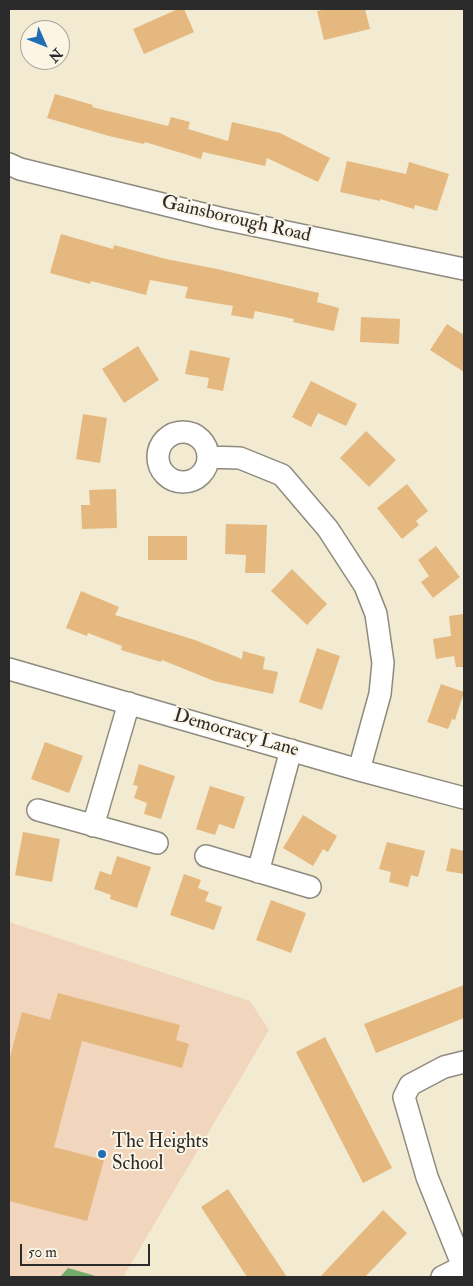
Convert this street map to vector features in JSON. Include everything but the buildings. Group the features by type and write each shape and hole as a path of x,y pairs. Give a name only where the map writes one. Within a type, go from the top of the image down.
{"street":[{"name":"Gainsborough Road","path":"9,164 20,169 219,218 464,269"},
{"path":"208,457 240,458 282,475 328,529 365,586 376,614 383,663 380,694 360,770"},
{"name":"Democracy Lane","path":"9,669 464,798"},
{"path":"94,826 129,704"},
{"path":"258,872 291,750"},
{"path":"38,810 157,843"},
{"path":"206,856 310,887"},
{"path":"442,1277 464,1267 427,1177 404,1097 410,1085 444,1067 464,1062"}],"shaded area":[{"name":"The Heights School","path":"9,922 250,1001 269,1030 123,1277 9,1277"}],"green space":[{"path":"68,1268 99,1277 60,1277"}],"place":[{"name":"The Heights School","path":"102,1154"}]}
